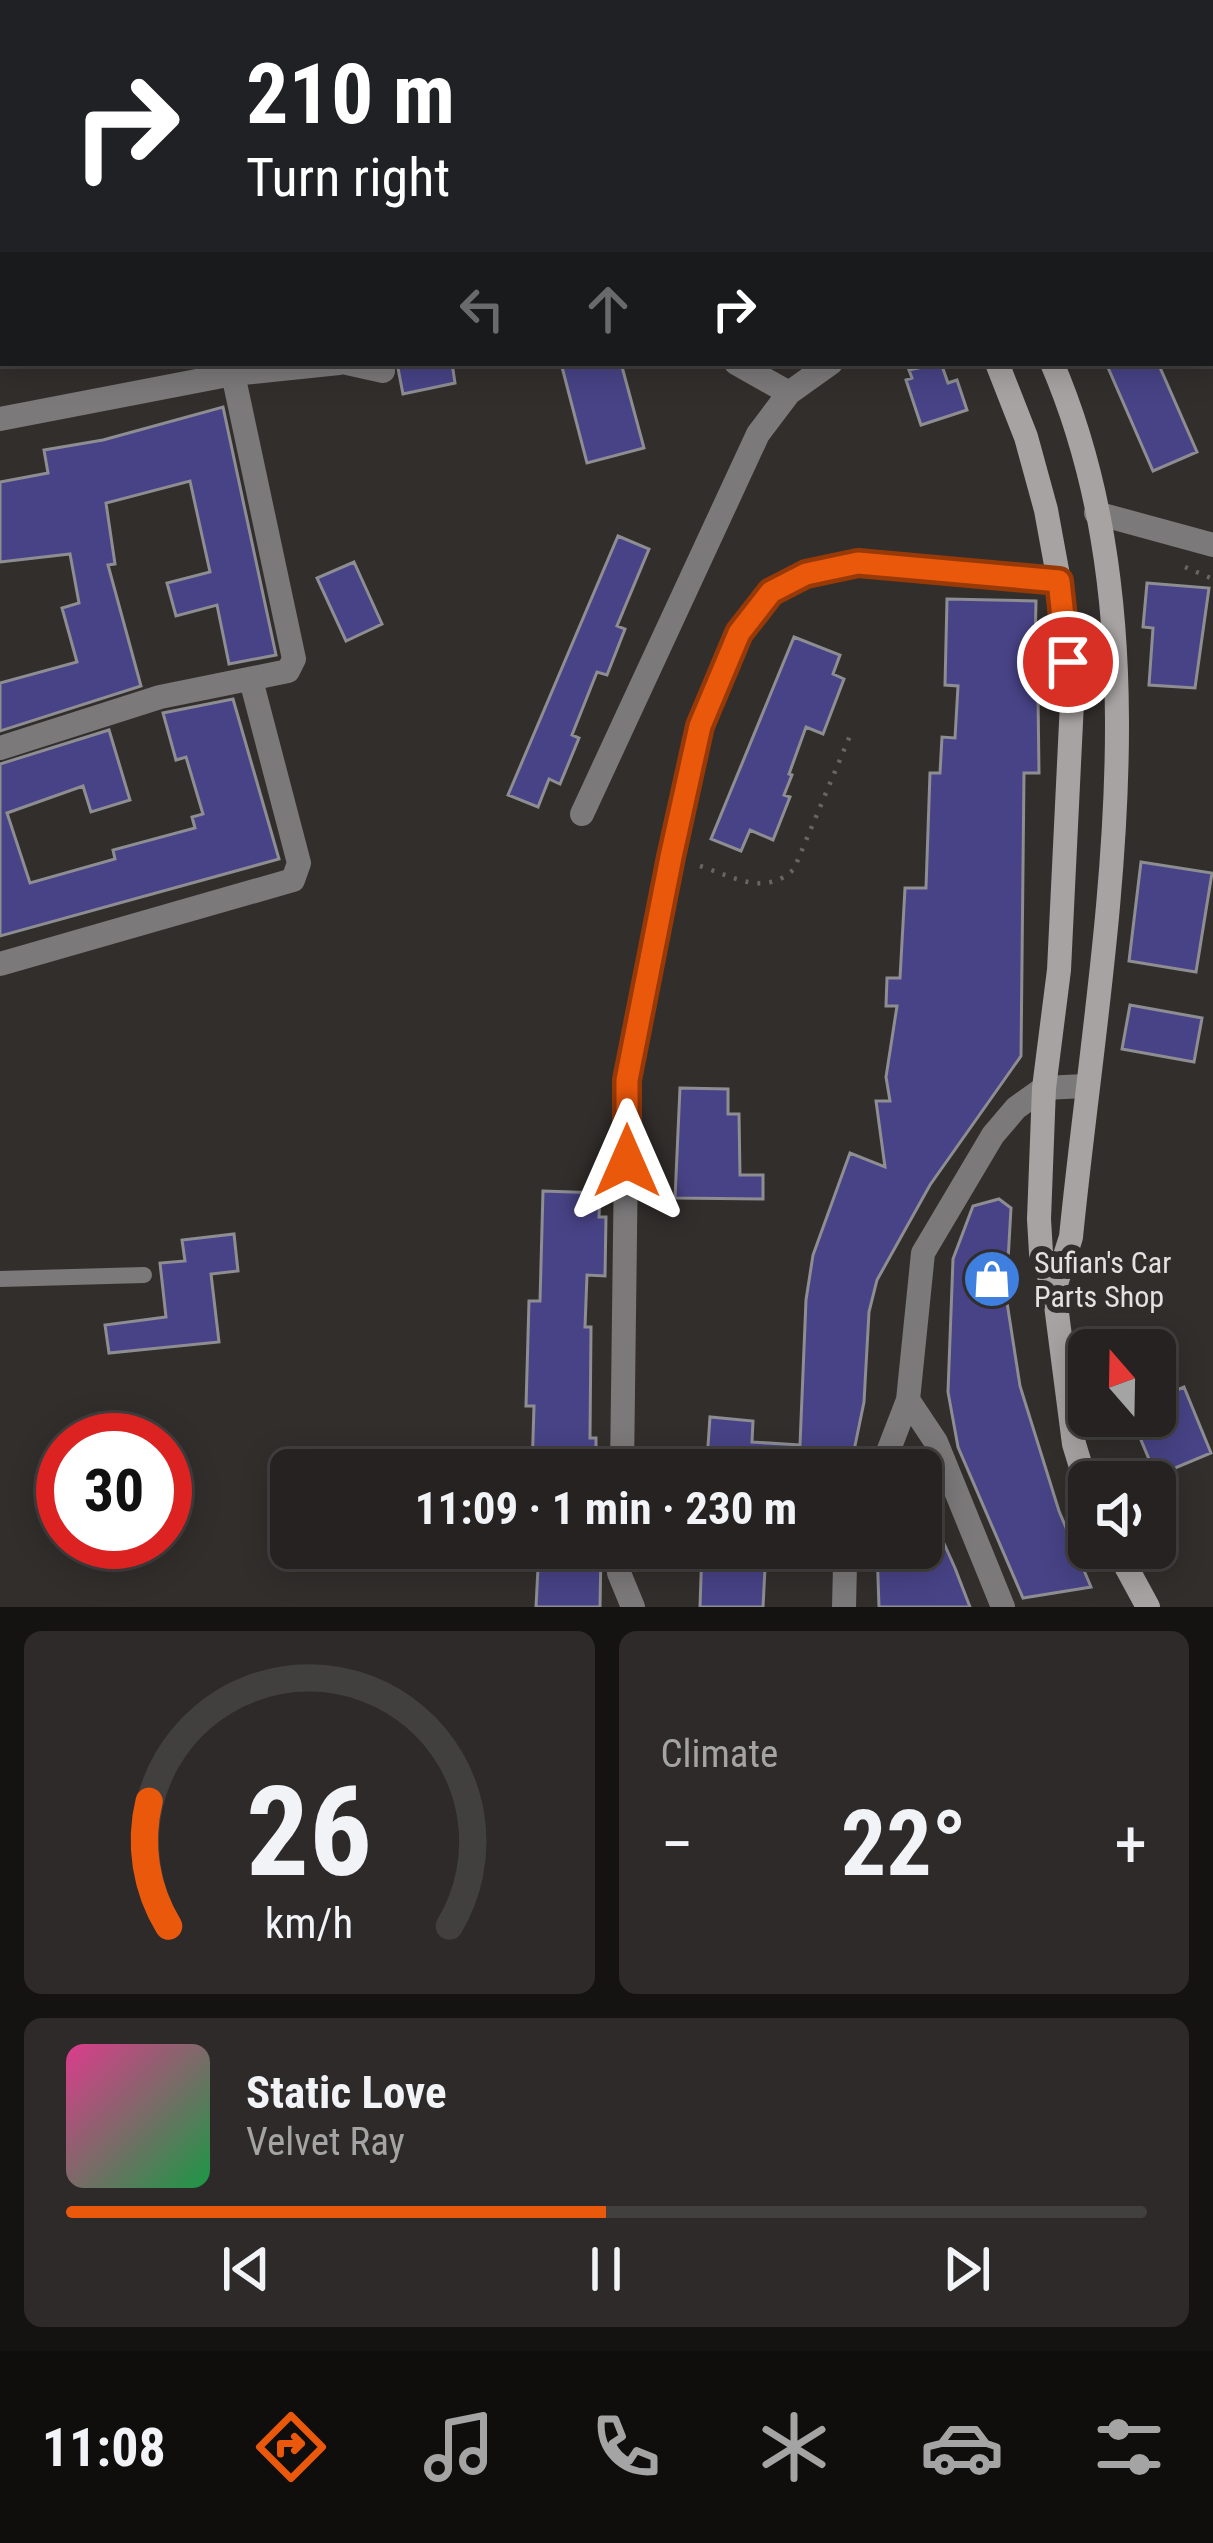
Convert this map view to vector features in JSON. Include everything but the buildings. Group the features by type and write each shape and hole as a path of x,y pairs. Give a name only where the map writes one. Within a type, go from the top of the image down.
{"main road":[{"path":"998,366 1027,437 1059,581 1072,702 1059,970 1044,1088 1039,1219 1041,1253 1054,1290 1080,1461"},
{"path":"1053,366 1096,513 1112,612 1117,758 1071,1237 1054,1290"},
{"path":"1127,1569 1148,1607"}],"street":[{"path":"0,419 233,374 313,366"},
{"path":"358,366 383,371"},
{"path":"741,366 789,393"},
{"path":"581,814 758,434 789,393 827,366"},
{"path":"0,748 160,697 282,674 294,659 247,420 233,374"},
{"path":"1096,513 1213,545"},
{"path":"622,1449 627,1080 700,726 739,633 771,592 806,574 858,563 1059,581"},
{"path":"0,964 293,880 298,863 251,680"},
{"path":"889,1449 908,1400 923,1253 993,1135 1044,1088 1085,1086"},
{"path":"908,1400 936,1442 1003,1607"},
{"path":"619,1569 633,1607"},
{"path":"844,1607 845,1569"}],"lane":[{"path":"0,1280 144,1274"}],"path":[{"path":"671,857 760,886 780,883 794,869 853,730"}],"place":[{"name":"Sufian's Car Parts Shop","path":"992,1279"}],"route":[{"path":"627,1161 627,1080 700,726 739,633 771,592 806,574 858,563 1059,581 1068,662"}]}
